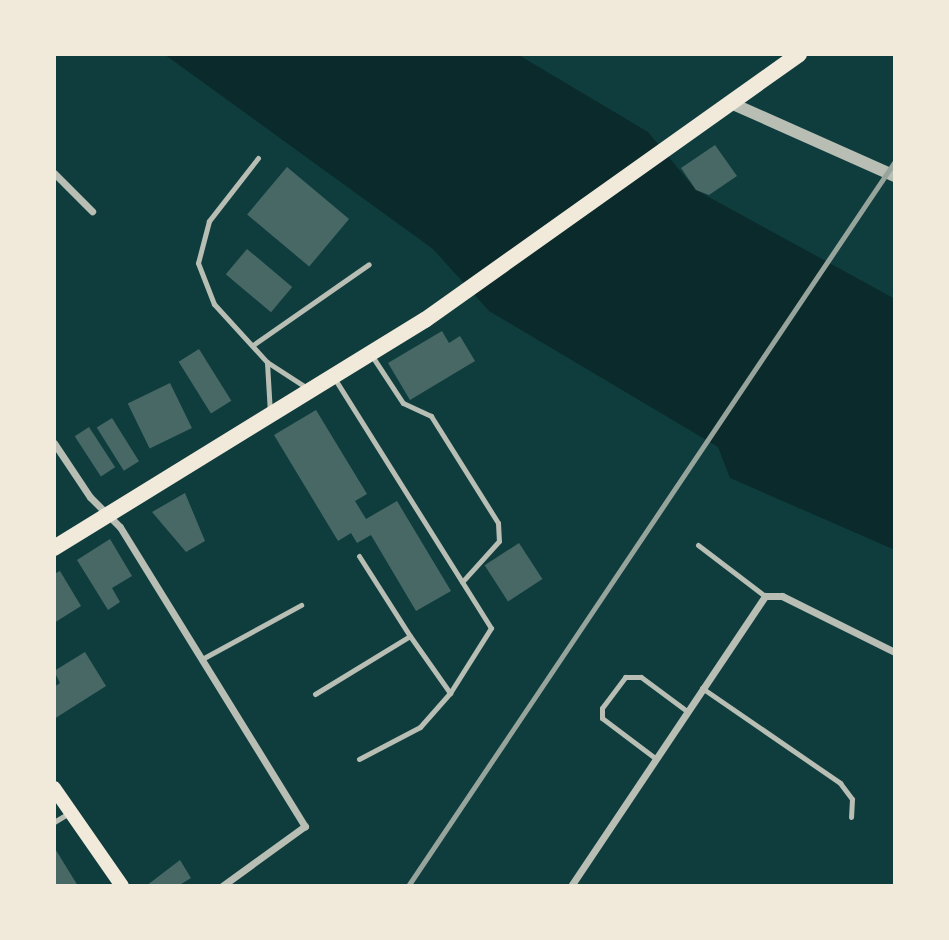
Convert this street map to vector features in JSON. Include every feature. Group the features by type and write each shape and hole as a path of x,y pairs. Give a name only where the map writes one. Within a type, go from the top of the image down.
{"main road":[{"path":"54,548 425,320 733,104 799,54"},
{"path":"54,788 122,886"}],"street":[{"path":"733,104 895,176"},
{"path":"54,173 92,211"},
{"path":"54,443 107,513 202,659 285,790 303,832 222,886"},
{"path":"572,886 765,596 782,596 895,652"}],"lane":[{"path":"258,158 209,221 198,263 214,304 267,362 309,390"},
{"path":"253,345 369,264"},
{"path":"370,353 403,402 431,416 501,533 462,582"},
{"path":"267,362 270,414"},
{"path":"333,376 491,628 450,693 420,727 359,759"},
{"path":"698,545 765,596"},
{"path":"359,556 450,693"},
{"path":"202,659 301,605"},
{"path":"315,694 410,636"},
{"path":"655,758 602,718 602,708 625,677 641,677 687,711"},
{"path":"702,688 840,783 852,799 851,817"},
{"path":"54,822 69,812"}],"water":[{"path":"164,54 517,54 648,132 696,190 895,299 895,550 730,478 718,447 489,311 433,249"}],"building":[{"path":"715,145 737,176 709,195 696,190 681,168"},
{"path":"287,167 349,219 309,267 247,214"},
{"path":"247,249 292,287 271,312 226,274"},
{"path":"442,331 449,343 460,336 475,361 410,400 388,363"},
{"path":"199,349 231,401 211,413 179,362"},
{"path":"170,383 192,428 150,449 128,404"},
{"path":"316,410 367,494 355,501 366,519 397,501 451,591 416,611 371,535 357,543 351,533 338,541 274,435"},
{"path":"112,418 139,461 124,471 97,428"},
{"path":"89,427 115,467 101,477 75,436"},
{"path":"185,493 205,541 186,552 152,512"},
{"path":"110,539 132,576 112,588 120,602 108,610 77,560"},
{"path":"519,543 542,579 508,601 485,565"},
{"path":"60,571 81,606 54,623 54,574"},
{"path":"85,652 106,686 54,719 54,687 60,683 54,671"},
{"path":"54,847 78,886 54,886"},
{"path":"180,860 191,878 178,886 146,886"}],"railway":[{"path":"408,886 895,161"}]}
